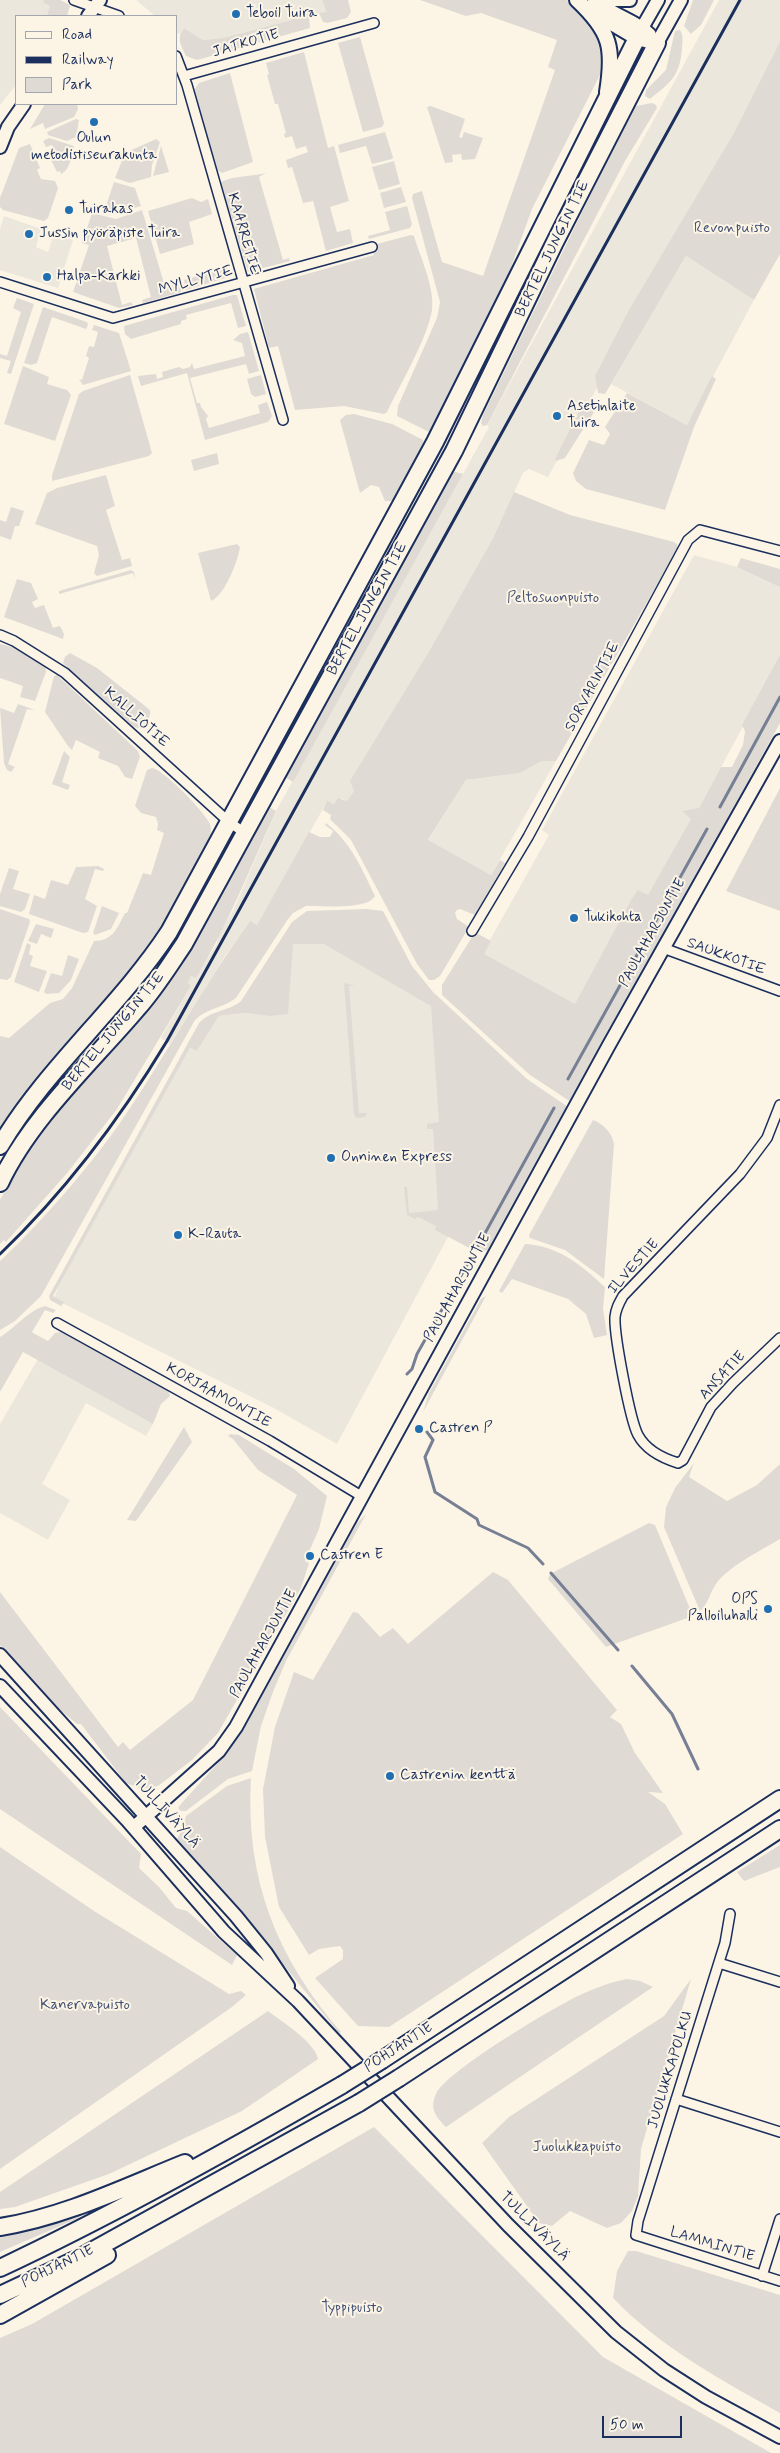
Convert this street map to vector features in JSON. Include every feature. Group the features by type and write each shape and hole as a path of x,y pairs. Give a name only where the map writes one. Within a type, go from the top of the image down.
{"highway":[{"name":"BERTEL JUNGIN TIE","path":"0,1146 35,1097 148,964 169,932 430,450 639,33"},
{"name":"BERTEL JUNGIN TIE","path":"0,1183 26,1141 56,1101 139,1007 184,944 454,452 555,242 657,43"},
{"name":"POHJANTIE","path":"0,2268 71,2235 255,2135 342,2085 780,1799"},
{"name":"POHJANTIE","path":"0,2295 79,2258 359,2103 780,1829"},
{"path":"0,2227 33,2220 79,2204 255,2135"},
{"path":"0,2315 84,2268 268,2155"}],"main road":[{"path":"610,0 630,0"},
{"name":"BERTEL JUNGIN TIE","path":"639,33 658,0"},
{"name":"BERTEL JUNGIN TIE","path":"657,43 681,0"},
{"path":"585,1 657,43"},
{"path":"585,1 609,43 611,59 606,98"},
{"path":"0,147 8,127 23,105"},
{"name":"PAULAHARJUNTIE","path":"134,1827 219,1751 236,1727 663,948 780,741"},
{"name":"TULLIVÄYLÄ","path":"0,1655 236,1916 266,1953 298,2000"},
{"name":"TULLIVÄYLÄ","path":"0,1686 134,1827 224,1932 298,2000 508,2225 616,2332 685,2383 780,2437"}],"street":[{"path":"74,0 116,15"},
{"name":"JATKOTIE","path":"184,76 374,23"},
{"name":"KAARRETIE","path":"178,61 184,76 282,420"},
{"name":"MYLLYTIE","path":"0,282 113,318 372,247"},
{"name":"SORVARINTIE","path":"472,931 528,837 688,540 700,530 780,551"},
{"name":"KALLIOTIE","path":"0,635 14,641 65,674 229,822 245,833"},
{"name":"SAUKKOTIE","path":"663,948 780,991"},
{"name":"ILVESTIE","path":"678,1463 657,1455 647,1447 639,1436 633,1422 615,1320 616,1307 623,1296 740,1174 768,1138 780,1105"},
{"name":"KORJAAMONTIE","path":"57,1323 270,1441 363,1497"},
{"name":"ANSATIE","path":"678,1463 683,1460 711,1407 780,1338"},
{"name":"JUOLUKKAPOLKU","path":"636,2235 638,2221 726,1943 730,1914"},
{"path":"719,1963 780,1982"},
{"path":"676,2099 780,2132"},
{"path":"762,2276 780,2219"},
{"name":"LAMMINTIE","path":"636,2235 780,2282"}],"shaded area":[{"path":"0,0 60,0 70,5 67,15 15,15 15,86 0,105"},
{"path":"136,0 322,0 326,12 309,16 304,9 293,20 223,38 203,40 184,28 178,33 178,15 154,15"},
{"path":"719,0 780,0 780,55 548,477 529,469 523,473 493,538 428,653 351,781 354,791 347,802 342,798 334,804 327,802 257,925 250,921 225,956 170,1044 161,1038 191,986 188,983 191,976 195,977 217,944 218,936 234,909 276,811 489,427 487,425"},
{"path":"4,216 41,229 36,247 48,252 54,234 73,240 58,288 0,270 0,229"},
{"path":"686,256 754,300 687,425 611,384"},
{"path":"694,555 780,579 780,658 699,808 647,898 575,1005 482,954 549,835 542,830"},
{"path":"542,761 556,761 491,875 428,841 466,780 520,773"},
{"path":"296,924 432,999 448,1237 337,1444 272,1407 54,1299 60,1282 190,1048 197,1051 219,1016 245,1013 269,1016 291,953"},
{"path":"38,1359 153,1424 146,1436 86,1403 42,1484 70,1500 48,1540 0,1513 0,1424"}],"green space":[{"path":"44,0 60,0 70,5 67,15 47,15 50,6 43,2"},
{"path":"322,0 348,0 351,12 347,18 327,23 323,22 319,13 326,12"},
{"path":"420,0 567,0 595,30 603,47 604,57 603,69 532,209 510,270 431,433 397,416 398,406 437,318 440,302 412,198 413,194 422,191 442,262 483,276 555,70 548,67 557,40 481,13 466,16"},
{"path":"693,0 714,0 701,25 691,34 684,26"},
{"path":"304,9 309,16 310,28 197,60 186,56 180,42 180,35 184,28 203,40 223,38 292,20 294,11"},
{"path":"680,30 682,49 679,66 673,78 650,99 645,96 646,90 666,70 675,31"},
{"path":"360,37 384,123 382,127 363,132 338,43"},
{"name":"Revonpuisto","path":"780,42 780,254 754,300 686,256 605,394 598,393 595,376 629,310 734,133"},
{"path":"304,52 328,148 334,146 349,201 330,207 337,232 350,229 353,243 326,251 313,201 303,203 292,167 288,168 286,160 308,152 306,146 296,149 292,136 285,138 284,134 286,133 278,104 275,104 267,75 269,74 266,63"},
{"path":"230,73 253,162 222,173 217,170 194,90 199,83"},
{"path":"652,103 657,108 625,161 487,425 483,426 481,423 483,415 629,116 636,106"},
{"path":"44,105 77,105 78,109 74,117 45,129 43,123 30,129"},
{"path":"431,106 465,119 459,137 462,138 464,132 483,138 475,159 462,160 461,154 452,155 453,162 445,163 427,107"},
{"path":"76,119 79,120 76,137 67,141 48,135 47,132"},
{"path":"385,132 392,159 372,164 366,146 340,153 338,145"},
{"path":"49,138 74,146 69,166 61,174 60,171 57,172 51,160 57,157 52,145 46,147 43,141"},
{"path":"156,139 160,142 152,165 151,177 130,183 115,178 125,153"},
{"path":"30,144 40,168 37,170 41,179 55,181 58,188 48,218 44,221 3,210 0,207 0,198 19,148"},
{"path":"161,146 169,172 153,176"},
{"path":"394,161 400,184 379,190 372,167"},
{"path":"266,173 259,177 283,260 289,258 290,261 248,272 221,182 232,178"},
{"path":"114,182 135,188 141,206 114,214 104,212"},
{"path":"401,187 406,202 384,208 380,193"},
{"path":"192,198 201,202 208,199 212,214 189,222 194,244 160,254 148,211"},
{"path":"407,206 412,224 410,228 369,239 368,236 390,230 385,212"},
{"path":"142,210 164,283 180,281 181,292 143,303 142,300 151,297 136,238 107,246 122,305 131,302 133,305 119,308 73,292 89,245 82,243 92,213 116,219"},
{"path":"411,235 414,236 429,282 432,310 425,334 387,412 384,414 344,406 295,410 278,346 269,348 254,289 374,255 373,245"},
{"path":"227,268 229,277 186,290 184,280"},
{"path":"237,295 246,326 238,328 231,303 186,315 187,319 181,321 181,324 131,339 125,334 124,326"},
{"path":"17,298 34,304 11,374 7,373 11,361 0,358 0,354 7,356 21,312 13,308"},
{"path":"43,307 87,322 88,325 86,329 52,317 37,363 31,365 24,363"},
{"path":"94,325 119,333 131,371 83,385 79,379 82,380 89,358 86,356 89,346 94,347 98,332 92,330"},
{"path":"248,332 259,371 249,374 246,364 190,378 197,403 200,403 208,416 206,419 209,428 260,413 258,405 267,402 272,416 268,422 205,440 187,373 141,386 138,376 156,374 157,379 163,377 162,372 179,367 183,369 190,367 192,363 194,369 245,356 242,343 233,340 240,334"},
{"path":"23,366 49,377 47,384 67,390 71,395 55,441 4,424"},
{"path":"130,375 152,453 149,456 52,481 52,475 79,394"},
{"path":"261,375 266,394 255,397 251,394 247,379"},
{"path":"712,376 716,379 694,427 665,510 586,489 576,481 573,473 589,440 604,445 610,434 605,427 627,393 687,425"},
{"path":"581,407 587,407 594,412 565,458 556,461 555,459"},
{"path":"354,414 392,424 423,440 424,444 407,482 398,496 392,501 385,501 379,487 371,485 360,493 340,420 346,415"},
{"path":"217,453 219,464 194,471 191,460"},
{"path":"452,471 463,474 293,782 285,777"},
{"path":"106,475 115,506 106,510 122,560 130,558 132,566 97,576 94,573 99,555 97,546 35,524 47,493 57,488"},
{"name":"Peltosuonpuisto","path":"514,492 570,515 674,542 678,548 556,761 542,761 520,773 466,780 428,840 491,875 500,860 505,863 475,915 460,909 455,913 457,919 469,927 440,976 434,980 429,980 417,964 351,840 330,819 331,815 323,810 327,801 334,804 338,798 347,801 354,791 350,781 428,653 493,538"},
{"path":"11,507 24,511 19,526 15,526 11,540 0,536 0,520 6,522"},
{"path":"237,544 240,547 234,569 221,592 211,601 198,553"},
{"path":"741,558 780,569 780,587 737,567"},
{"path":"131,570 134,572 135,580 133,573 59,594 59,591"},
{"path":"17,579 31,583 38,599 32,602 35,608 44,605 53,628 60,626 64,634 63,639 4,617"},
{"path":"0,644 16,648 45,665 46,672 35,701 20,697 23,686 0,678"},
{"path":"70,653 97,668 150,710 149,718 146,722 139,728 134,727 68,668 63,663 65,657"},
{"path":"780,655 780,723 571,1102 530,1075 442,995 442,985 472,937 478,934 491,941 484,954 575,1004 631,900 638,890 648,895 691,819 682,811 699,808 721,767 732,767 743,745 745,731 742,725"},
{"path":"57,675 138,751 140,757 132,779 125,777 118,766 98,758 100,752 76,740 72,750 68,746 45,712 54,676"},
{"path":"18,704 35,710 27,709 8,764 15,767 11,772 7,770 4,763 0,708 14,713"},
{"path":"64,751 70,757 62,782 70,785 68,790 52,784"},
{"path":"152,768 165,775 174,783 207,818 211,829 209,843 161,932 0,1134 0,1036 9,1038 50,1003 63,999 72,988 94,941 106,939 114,933 125,913 127,913 143,873 151,875 164,833 157,830 156,817 141,813 135,806 147,770"},
{"path":"780,788 780,911 726,891"},
{"path":"269,807 276,811 208,958 196,978 191,976 188,983 191,986 117,1109 68,1172 6,1242 4,1240 0,1244 0,1200 32,1144 188,950"},
{"path":"326,823 335,830 349,847 375,896 364,903 344,906 306,906 293,913 236,998 195,1020 41,1296 15,1321 0,1330 0,1261 67,1191 99,1152 142,1090 202,992 250,921 257,925 309,832 320,837 330,837 333,831 325,825"},
{"path":"98,866 104,869 103,871 95,869 85,899 97,906 88,932 83,933 29,914 34,895 45,899 51,880 68,885 76,867"},
{"path":"9,868 19,871 13,889 30,894 25,909 21,912 0,906 0,894"},
{"path":"102,906 119,913 111,929 95,935 93,933"},
{"path":"0,909 29,919 30,922 11,977 7,980 0,979"},
{"path":"367,909 383,911 412,966 433,992 527,1079 568,1107 491,1249 479,1253 435,1230 436,1226 418,1217 415,1219 407,1215 404,1187 407,1187 409,1213 438,1210 433,1129 427,1129 427,1124 439,1122 431,1006 324,944 293,944 288,1014 269,1016 245,1013 219,1016 197,1051 190,1048 53,1296 64,1302 61,1306 50,1300 49,1296 199,1023 209,1016 241,1001 292,922 307,911"},
{"path":"36,924 54,929 51,938 41,934 37,944 28,941"},
{"path":"27,943 31,945 29,954 33,956 30,966 47,971 39,992 14,982"},
{"path":"68,955 79,959 71,980 59,993 46,994 44,992 51,973 62,976"},
{"path":"344,983 355,986 349,986 359,1113 367,1113 365,1117 356,1118 354,1114"},
{"path":"593,1120 607,1129 614,1144 604,1279 565,1250 530,1238 529,1235"},
{"path":"525,1244 548,1248 569,1258 605,1287 603,1309 607,1335 594,1338 586,1314 568,1299 512,1279 502,1293 499,1291"},
{"path":"486,1296 423,1412 429,1393 481,1299"},
{"path":"45,1306 56,1310 53,1313 45,1310 33,1333 48,1341 55,1333 61,1332 168,1390 170,1396 161,1404 153,1424 23,1352 0,1392 0,1337 33,1311"},
{"path":"184,1427 192,1442 136,1521 127,1520"},
{"path":"230,1434 239,1435 294,1469 327,1496 319,1529 305,1561 309,1563 301,1588 218,1733 192,1760 158,1786 142,1789 126,1783 81,1724 77,1724 57,1707 0,1645 0,1592 118,1747 123,1742 130,1750 193,1700 297,1495 258,1470 233,1439 228,1436"},
{"path":"694,1463 689,1477 727,1501 757,1485 780,1464 780,1539 745,1559 721,1578 700,1611 664,1527 666,1507 675,1488"},
{"path":"366,1514 286,1661 261,1726 252,1771 228,1779 186,1811 181,1811 178,1808 181,1804 227,1753 246,1725 357,1523"},
{"path":"649,1523 655,1525 693,1616 606,1647 548,1579 550,1574"},
{"path":"493,1572 508,1580 617,1710 610,1717 621,1724 635,1753 663,1793 648,1792 665,1804 683,1834 389,2027 358,2026 315,1978 343,1959 343,1950 340,1946 319,1949 309,1955 279,1907 265,1837 263,1789 275,1727 294,1672 313,1680 353,1612 358,1613 380,1637 393,1628 408,1644"},
{"path":"0,1707 141,1854 139,1868 159,1887 176,1908 187,1911 237,1955 232,1965 0,1809"},
{"path":"251,1778 250,1815 253,1849 269,1914 282,1945 299,1975 318,2004 341,2032 339,2033 260,1936 177,1839 183,1829 186,1816 227,1786"},
{"path":"780,1845 780,1867 744,1881 737,1872"},
{"name":"Kanervapuisto","path":"0,1847 94,1911 229,1994 241,1991 246,1995 232,2007 0,2169"},
{"path":"627,1979 640,1981 653,1987 446,2127 439,2120 433,2108 436,2094 444,2084 479,2056 525,2026 580,1995"},
{"name":"Juolukkapuisto","path":"691,1979 641,2149 638,2196 632,2211 621,2223 607,2228 570,2211 552,2226 539,2223 482,2143 509,2117 664,2016"},
{"path":"268,2011 305,2039 316,2053 318,2059 242,2111 109,2174 15,2207 0,2209 0,2192"},
{"name":"Typpipuisto","path":"374,2127 603,2357 771,2453 0,2453 0,2338 32,2324"},
{"path":"83,2216 0,2252 0,2237"},
{"path":"628,2251 636,2251 780,2295 780,2413 692,2362 631,2316 613,2298 617,2271"}],"waterway":[{"path":"720,807 780,697"},
{"path":"568,1079 707,829"},
{"path":"478,1246 554,1108"},
{"path":"407,1374 412,1369 417,1354 467,1265"},
{"path":"427,1432 433,1440 425,1457 435,1492 477,1519 479,1525 528,1548 543,1564"},
{"path":"551,1573 618,1650"},
{"path":"632,1666 672,1714 698,1769"}],"railway":[{"path":"0,1254 48,1205 91,1153 167,1041 740,0"}],"place":[{"name":"Teboil Tuira","path":"236,14"},
{"name":"Oulun metodistiseurakunta","path":"94,122"},
{"name":"Tuirakas","path":"69,210"},
{"name":"Jussin pyöräpiste Tuira","path":"29,234"},
{"name":"Halpa-Karkki","path":"47,277"},
{"name":"Asetinlaite Tuira","path":"557,416"},
{"name":"Tukikohta","path":"574,918"},
{"name":"Onninen Express","path":"331,1158"},
{"name":"K-Rauta","path":"178,1235"},
{"name":"Castren P","path":"419,1429"},
{"name":"Castren E","path":"310,1556"},
{"name":"OPS Palloiluhalli","path":"768,1609"},
{"name":"Castrenin kenttä","path":"390,1776"}]}
